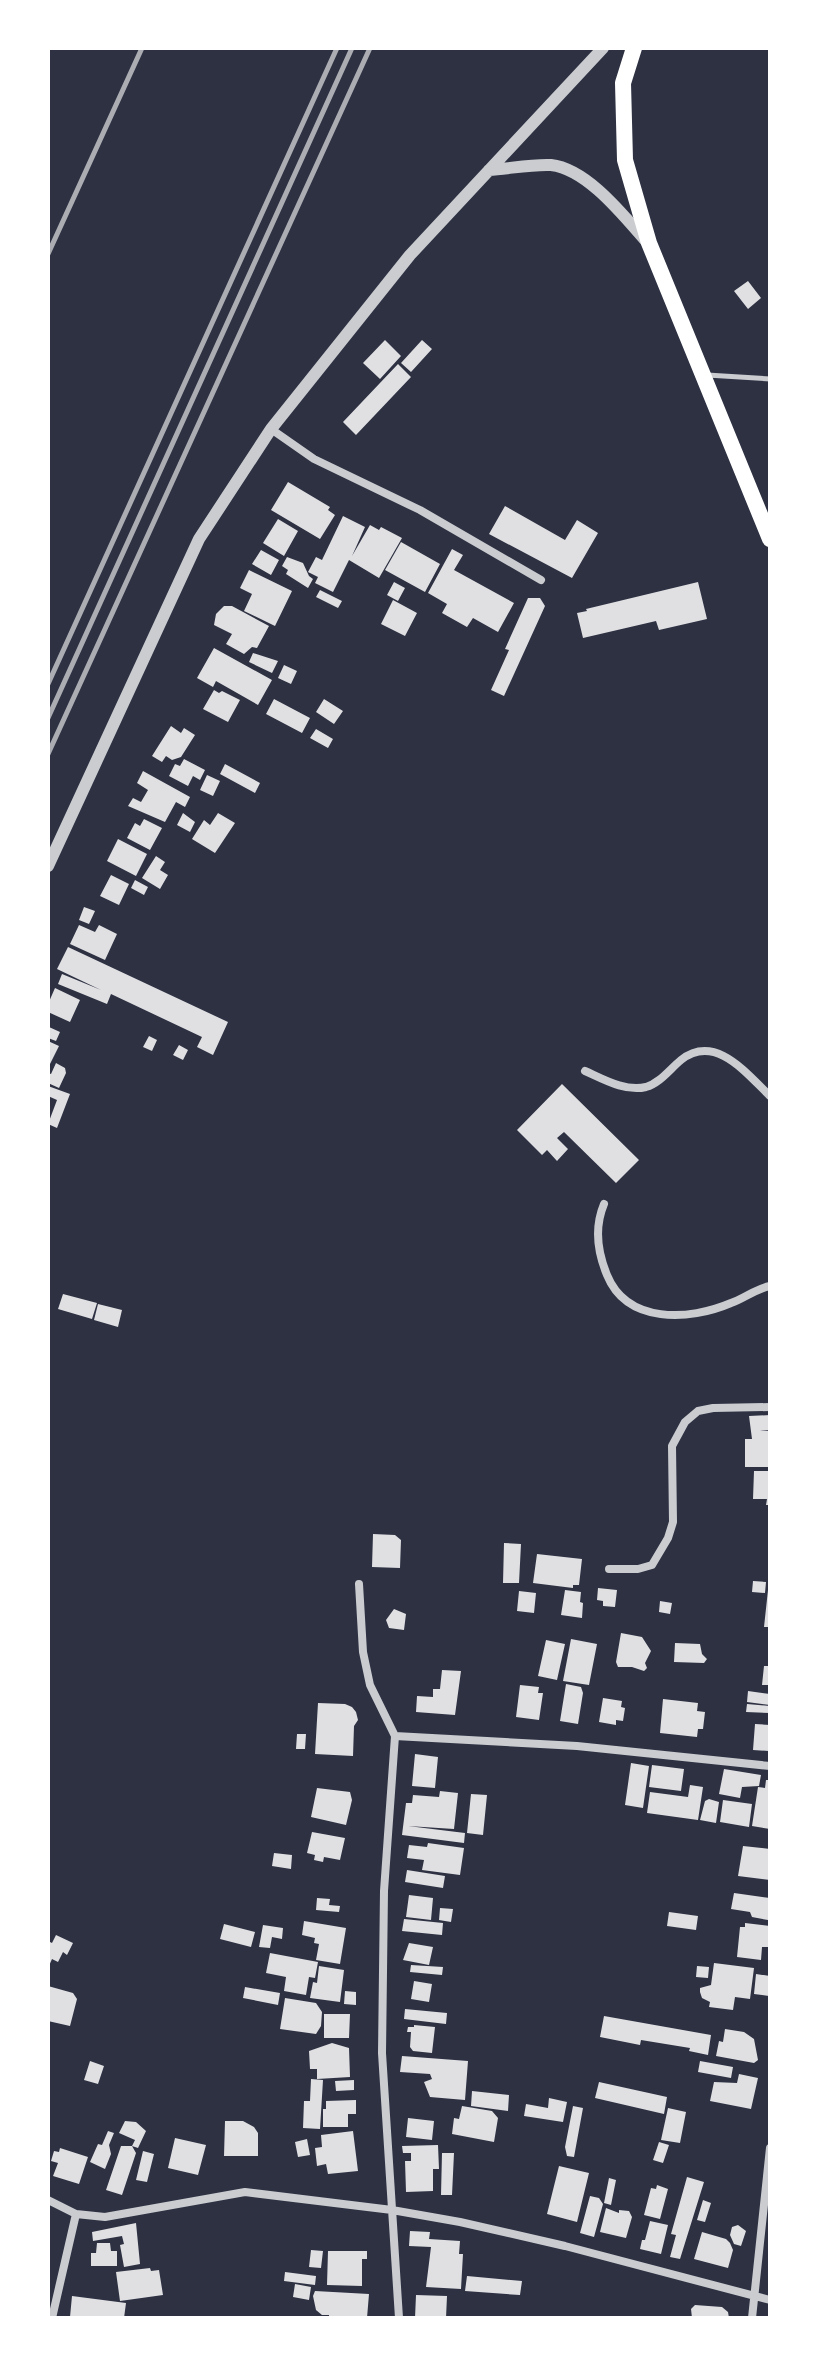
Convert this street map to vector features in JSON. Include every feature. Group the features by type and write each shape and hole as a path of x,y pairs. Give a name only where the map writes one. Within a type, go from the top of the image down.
{"main road":[{"path":"634,48 623,83 625,160 649,243 770,539"}],"street":[{"path":"48,866 199,539 271,429 410,255 603,48"},
{"path":"489,170 552,165 579,177 604,194 649,243"},
{"path":"271,429 314,459 420,510 541,580"},
{"path":"585,1071 618,1086 646,1087 690,1054 708,1050 732,1060 770,1096"},
{"path":"604,1204 596,1223 601,1262 610,1282 637,1309 652,1314 673,1315 704,1311 730,1304 756,1289 770,1286"},
{"path":"609,1569 638,1569 652,1565 668,1538 673,1522 672,1446 685,1422 698,1411 713,1408 770,1407"},
{"path":"359,1584 363,1652 370,1685 395,1736 384,1891 382,2038 399,2318"},
{"path":"395,1736 577,1746 770,1766"},
{"path":"752,2318 770,2148"},
{"path":"48,2200 76,2214 105,2217 245,2192 392,2210 565,2246 770,2300"},
{"path":"52,2318 76,2214"}],"lane":[{"path":"702,374 770,379"}],"building":[{"path":"748,281 761,298 748,309 734,291"},
{"path":"385,340 401,356 380,379 363,363"},
{"path":"422,340 432,349 411,372 401,363"},
{"path":"398,364 411,377 356,435 343,422"},
{"path":"288,482 330,507 328,510 335,515 320,539 271,510"},
{"path":"505,506 565,540 577,520 598,533 572,578 489,534"},
{"path":"343,516 365,527 352,556 370,525 402,538 379,578 349,560 333,592 315,583 318,577 308,572 316,557 322,560"},
{"path":"278,519 298,531 284,556 263,543"},
{"path":"401,542 440,564 425,592 385,570"},
{"path":"452,549 463,555 454,570 514,603 498,632 473,618 467,627 442,613 447,604 428,593"},
{"path":"261,550 279,560 271,575 252,564"},
{"path":"287,557 303,563 313,579 308,588 286,574 288,570 282,566"},
{"path":"249,570 292,591 275,626 244,611 252,594 240,588"},
{"path":"394,582 405,588 398,601 387,595"},
{"path":"698,582 707,619 659,630 656,621 583,638 577,613"},
{"path":"320,590 342,601 338,608 316,597"},
{"path":"528,598 540,598 545,606 504,696 491,690"},
{"path":"393,600 417,613 405,636 381,624"},
{"path":"224,606 232,606 269,626 257,648 252,647 244,654 226,644 232,634 214,625 216,614"},
{"path":"214,648 272,680 258,705 216,681 213,687 197,678"},
{"path":"253,653 278,661 272,673 249,662"},
{"path":"284,665 297,671 291,684 278,678"},
{"path":"214,690 240,700 228,722 203,709"},
{"path":"274,699 310,718 302,733 266,714"},
{"path":"324,699 343,711 334,724 316,712"},
{"path":"171,726 181,733 184,728 195,735 181,757 172,760 166,756 162,762 152,756"},
{"path":"316,729 333,739 328,748 310,738"},
{"path":"184,759 205,770 200,780 193,776 188,786 169,776 175,764 180,766"},
{"path":"225,764 260,783 255,793 220,774"},
{"path":"143,771 190,797 185,807 176,802 165,822 128,806 133,798 141,802 148,790 137,783"},
{"path":"207,775 220,781 213,796 200,790"},
{"path":"183,813 195,822 190,832 177,825"},
{"path":"218,813 235,823 215,853 192,839 204,820 210,825"},
{"path":"144,819 162,828 150,850 127,838 135,823 140,826"},
{"path":"118,839 147,854 136,876 107,861"},
{"path":"156,856 165,862 160,870 168,875 160,889 142,878"},
{"path":"111,875 129,884 119,905 100,896"},
{"path":"135,880 148,887 144,895 131,888"},
{"path":"84,907 95,911 89,924 79,920"},
{"path":"79,925 95,932 99,925 117,934 105,960 70,944"},
{"path":"68,947 228,1022 213,1055 197,1047 202,1037 111,994 107,1004 58,984 62,974 101,990 57,969"},
{"path":"55,988 80,1000 70,1022 48,1012"},
{"path":"49,1027 60,1032 56,1041 48,1038"},
{"path":"149,1036 157,1040 152,1051 143,1047"},
{"path":"48,1041 59,1046 48,1068"},
{"path":"179,1045 188,1050 183,1060 173,1055"},
{"path":"56,1063 65,1068 66,1073 59,1088 48,1083 48,1073 51,1074"},
{"path":"562,1084 639,1160 616,1183 564,1132 557,1138 568,1149 557,1161 547,1150 542,1155 517,1130"},
{"path":"48,1086 70,1094 57,1128 48,1124 57,1100 48,1096"},
{"path":"63,1294 97,1303 92,1319 58,1309"},
{"path":"98,1304 122,1310 118,1327 94,1320"},
{"path":"770,1415 770,1430 760,1430 770,1431 770,1467 745,1467 745,1439 752,1439 749,1416"},
{"path":"754,1471 770,1471 770,1505 766,1505 767,1499 753,1499"},
{"path":"373,1534 395,1535 401,1540 400,1568 372,1567"},
{"path":"504,1543 521,1544 519,1583 503,1583"},
{"path":"537,1554 582,1559 579,1585 573,1585 573,1588 533,1583"},
{"path":"753,1581 766,1582 765,1593 752,1592"},
{"path":"598,1588 617,1590 615,1607 603,1606 603,1601 597,1600"},
{"path":"565,1590 581,1592 582,1618 561,1615"},
{"path":"768,1590 770,1627 764,1627"},
{"path":"519,1591 536,1593 534,1613 517,1611"},
{"path":"660,1601 672,1603 670,1614 659,1612"},
{"path":"394,1609 406,1614 404,1630 389,1628 386,1620"},
{"path":"621,1633 642,1637 651,1651 644,1671 618,1667 616,1662"},
{"path":"571,1639 597,1644 589,1685 563,1681"},
{"path":"546,1640 565,1644 557,1680 538,1676"},
{"path":"675,1643 700,1644 702,1654 707,1659 704,1663 674,1662"},
{"path":"764,1666 770,1666 770,1685 762,1685"},
{"path":"442,1670 461,1671 455,1715 416,1712 417,1696 433,1697 433,1689 440,1689"},
{"path":"566,1684 581,1687 583,1693 578,1724 560,1721"},
{"path":"520,1685 539,1687 538,1693 543,1693 539,1720 516,1717"},
{"path":"748,1691 770,1694 770,1705 747,1702"},
{"path":"603,1698 622,1701 621,1707 625,1708 623,1721 616,1720 616,1725 599,1722"},
{"path":"663,1699 698,1703 697,1711 705,1712 703,1729 698,1729 697,1737 660,1733"},
{"path":"318,1703 345,1704 356,1712 358,1720 354,1726 353,1756 315,1754"},
{"path":"747,1704 770,1706 770,1713 746,1712"},
{"path":"755,1724 770,1725 769,1751 753,1750"},
{"path":"297,1734 306,1734 305,1749 296,1749"},
{"path":"415,1754 438,1757 435,1788 412,1786"},
{"path":"631,1763 649,1766 643,1808 625,1805"},
{"path":"652,1765 684,1769 681,1791 649,1787"},
{"path":"724,1769 761,1775 759,1786 742,1787 740,1798 719,1794"},
{"path":"766,1780 770,1780 770,1829 752,1826 758,1787 765,1788"},
{"path":"690,1785 703,1787 698,1820 647,1813 650,1792 688,1797"},
{"path":"317,1788 350,1792 352,1800 346,1825 311,1817"},
{"path":"440,1791 458,1793 454,1829 408,1826 465,1833 464,1843 402,1835 406,1803 412,1803 413,1795 439,1797"},
{"path":"471,1794 487,1795 483,1835 467,1833"},
{"path":"723,1800 752,1804 749,1827 720,1822"},
{"path":"705,1801 719,1802 716,1823 700,1820"},
{"path":"312,1832 345,1838 340,1860 324,1857 323,1862 314,1860 315,1855 307,1853"},
{"path":"428,1843 464,1848 460,1875 422,1870 424,1860 407,1858 409,1845 427,1847"},
{"path":"743,1846 770,1849 770,1880 738,1876"},
{"path":"274,1853 292,1855 291,1869 272,1866"},
{"path":"407,1870 445,1876 443,1888 405,1882"},
{"path":"734,1893 770,1898 768,1920 752,1917 750,1912 731,1909"},
{"path":"409,1895 433,1898 431,1920 406,1917"},
{"path":"317,1898 330,1899 329,1905 340,1906 339,1912 316,1910"},
{"path":"440,1908 453,1909 451,1922 439,1920"},
{"path":"669,1912 698,1916 696,1930 667,1926"},
{"path":"404,1919 443,1923 442,1935 402,1931"},
{"path":"304,1921 346,1928 340,1964 316,1960 319,1944 314,1943 315,1938 302,1935"},
{"path":"745,1923 770,1926 770,1947 762,1947 761,1960 737,1957 740,1927 745,1927"},
{"path":"224,1924 255,1932 251,1947 220,1939"},
{"path":"263,1925 283,1928 282,1939 272,1937 270,1948 259,1947"},
{"path":"56,1935 73,1943 67,1955 63,1952 58,1962 52,1959 48,1968 48,1941 52,1943"},
{"path":"409,1943 433,1947 429,1965 403,1960"},
{"path":"270,1953 318,1962 315,1978 309,1977 306,1995 284,1991 286,1977 266,1973"},
{"path":"714,1963 754,1968 750,1999 735,1997 733,2010 709,2007 710,2002 702,1998 700,1988 711,1985"},
{"path":"411,1965 443,1967 442,1975 410,1972"},
{"path":"319,1966 344,1970 340,2002 310,1998 313,1982 317,1983"},
{"path":"697,1966 709,1967 708,1978 696,1977"},
{"path":"756,1974 770,1976 769,1996 754,1994"},
{"path":"414,1981 432,1984 429,2002 411,1999"},
{"path":"48,1986 73,1993 77,1999 70,2026 48,2021"},
{"path":"245,1987 280,1993 278,2005 243,1998"},
{"path":"345,1991 356,1992 356,2005 344,2004"},
{"path":"285,1998 316,2003 322,2012 321,2026 316,2034 280,2029"},
{"path":"405,2009 447,2013 446,2024 404,2019"},
{"path":"324,2014 350,2014 349,2038 324,2038"},
{"path":"604,2016 711,2035 708,2055 689,2051 690,2048 641,2040 640,2045 600,2037"},
{"path":"408,2027 435,2027 432,2053 413,2051 410,2047 411,2032 407,2032"},
{"path":"725,2029 744,2032 754,2039 758,2060 754,2063 716,2056"},
{"path":"332,2043 349,2048 350,2077 317,2079 317,2069 310,2069 309,2051"},
{"path":"402,2056 468,2061 465,2100 430,2097 424,2082 432,2079 430,2074 400,2072"},
{"path":"90,2061 104,2066 98,2084 84,2080"},
{"path":"700,2061 733,2067 731,2078 698,2072"},
{"path":"739,2074 758,2078 751,2109 710,2101 714,2082 737,2083"},
{"path":"311,2079 323,2080 320,2129 303,2128 304,2101 310,2101"},
{"path":"354,2080 354,2090 336,2091 335,2081"},
{"path":"599,2082 667,2097 664,2114 595,2098"},
{"path":"472,2091 509,2095 508,2111 471,2106"},
{"path":"549,2098 567,2102 563,2122 524,2116 526,2104 548,2108"},
{"path":"356,2100 356,2114 348,2114 348,2127 323,2127 326,2101"},
{"path":"462,2106 492,2111 498,2118 494,2142 452,2134 454,2118 459,2119"},
{"path":"573,2106 583,2108 574,2157 567,2156 565,2147"},
{"path":"668,2108 686,2112 680,2143 661,2140"},
{"path":"408,2118 434,2121 432,2140 406,2137"},
{"path":"125,2121 136,2122 146,2131 138,2148 132,2146 135,2140 119,2133"},
{"path":"225,2121 243,2121 254,2127 258,2133 258,2156 224,2156"},
{"path":"108,2131 114,2133 105,2169 90,2162"},
{"path":"353,2131 358,2171 328,2174 326,2164 317,2166 315,2148 322,2147 321,2135"},
{"path":"175,2138 206,2145 198,2175 168,2168"},
{"path":"307,2139 310,2155 298,2157 295,2142"},
{"path":"659,2142 669,2145 663,2163 653,2160"},
{"path":"438,2145 439,2169 433,2169 433,2191 406,2192 405,2161 411,2161 411,2153 403,2153 402,2146"},
{"path":"121,2146 132,2146 136,2153 122,2195 106,2190"},
{"path":"60,2148 88,2157 79,2184 53,2176 58,2163 51,2161 54,2151 59,2152"},
{"path":"143,2151 154,2154 147,2182 136,2180"},
{"path":"442,2153 454,2153 452,2195 441,2195"},
{"path":"559,2166 589,2173 577,2222 547,2214"},
{"path":"687,2177 704,2182 680,2259 670,2257 676,2235 671,2234"},
{"path":"609,2178 616,2180 611,2205 604,2203"},
{"path":"657,2185 668,2189 660,2219 644,2215 651,2188 656,2189"},
{"path":"590,2196 599,2198 603,2204 594,2237 580,2233"},
{"path":"703,2200 711,2203 705,2222 697,2220"},
{"path":"606,2208 619,2213 619,2210 629,2211 632,2217 626,2238 600,2232"},
{"path":"650,2221 668,2225 661,2254 640,2249"},
{"path":"136,2223 140,2264 124,2267 120,2245 124,2244 122,2236 93,2241 92,2232"},
{"path":"738,2225 746,2231 741,2246 734,2244 730,2235 732,2227"},
{"path":"410,2231 430,2232 429,2239 460,2241 459,2254 463,2254 461,2289 426,2287 431,2247 409,2246"},
{"path":"702,2232 730,2243 733,2250 728,2268 694,2259"},
{"path":"97,2243 110,2243 111,2251 117,2251 117,2266 91,2266 91,2253 96,2253"},
{"path":"311,2250 323,2251 321,2268 309,2267"},
{"path":"328,2251 367,2251 367,2259 362,2259 362,2286 327,2285"},
{"path":"150,2268 151,2271 159,2270 163,2295 120,2301 116,2272"},
{"path":"285,2272 316,2276 315,2285 284,2281"},
{"path":"467,2276 522,2281 520,2295 465,2291"},
{"path":"295,2284 311,2287 309,2300 293,2297"},
{"path":"315,2291 369,2294 367,2318 329,2318 329,2315 322,2315 316,2310"},
{"path":"416,2295 447,2296 446,2318 415,2318"},
{"path":"72,2296 126,2303 124,2318 70,2317"},
{"path":"695,2305 722,2307 729,2318 692,2318 691,2309"}],"railway":[{"path":"48,254 142,48"},
{"path":"48,684 337,48"},
{"path":"48,718 352,48"},
{"path":"48,754 370,48"}]}
